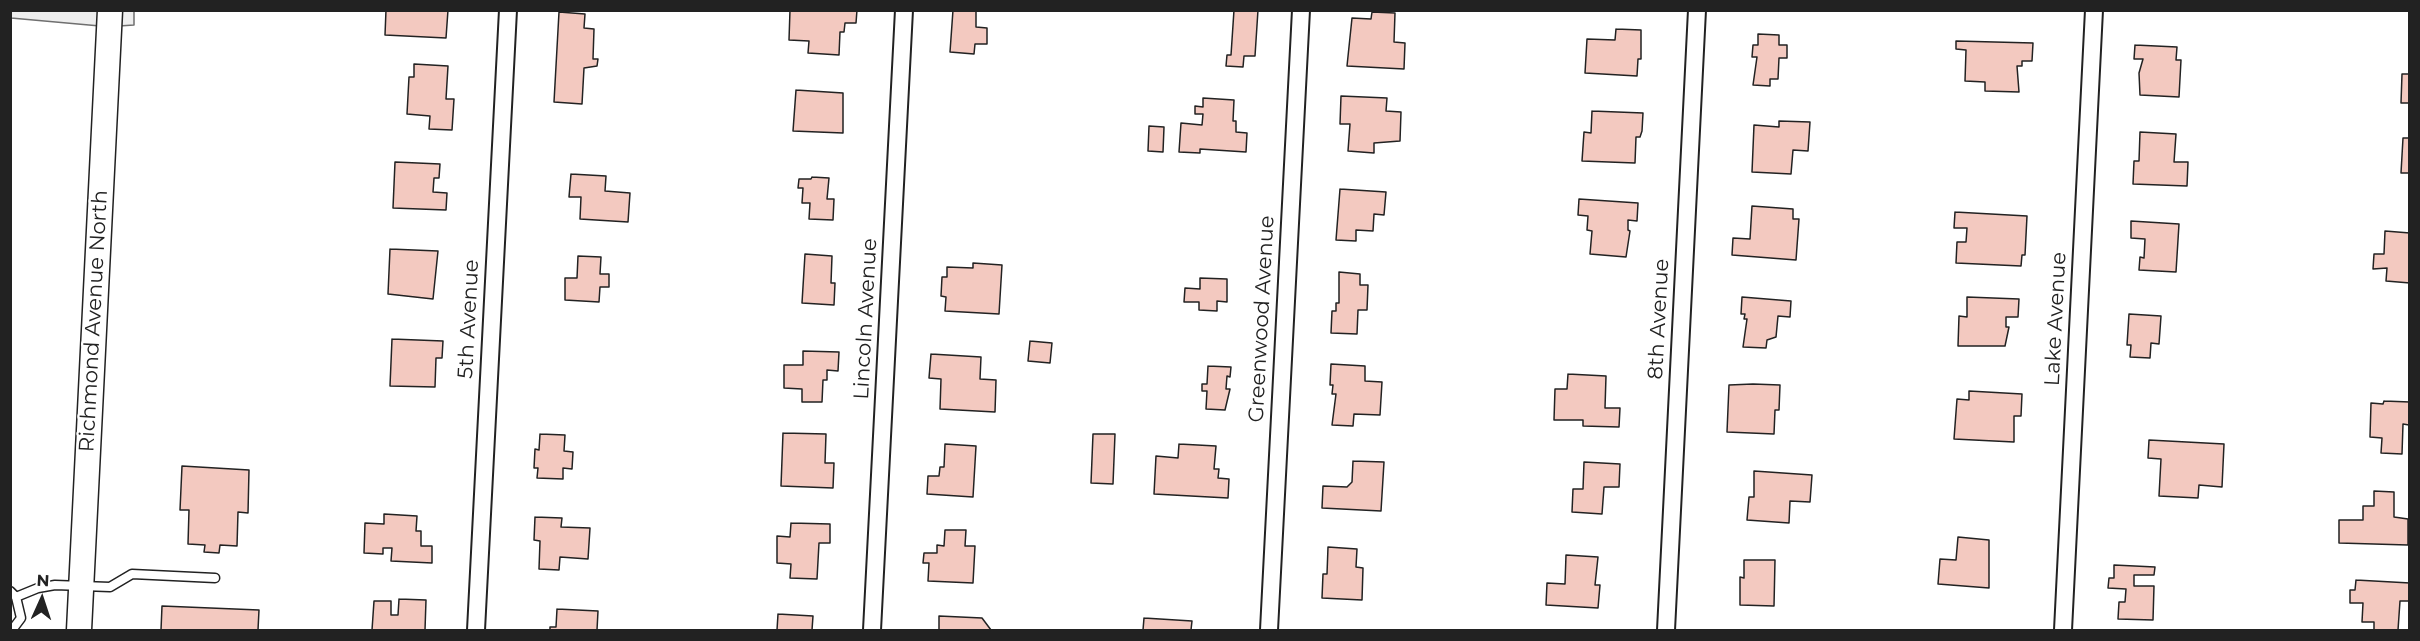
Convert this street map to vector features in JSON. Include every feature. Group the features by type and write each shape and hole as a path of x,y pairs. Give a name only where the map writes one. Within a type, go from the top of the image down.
{"street":[{"name":"Richmond Avenue North","path":"79,630 110,10"},
{"name":"5th Avenue","path":"476,630 508,10"},
{"name":"Lincoln Avenue","path":"872,630 904,10"},
{"name":"Greenwood Avenue","path":"1269,630 1301,10"},
{"name":"8th Avenue","path":"1666,630 1697,10"},
{"name":"Lake Avenue","path":"2063,630 2094,10"}],"lane":[{"path":"12,630 21,618 14,594 55,585 110,587 132,574 215,578"}],"shaded area":[{"path":"10,11 100,11 100,26 11,18"},
{"path":"120,11 134,11 134,25 119,26"}],"building":[{"path":"386,10 448,10 446,38 385,35"},
{"path":"790,10 857,10 856,23 845,23 844,32 840,32 839,55 808,53 809,41 789,40"},
{"path":"953,10 976,10 976,27 987,28 987,44 975,44 974,54 950,52"},
{"path":"1234,10 1258,10 1255,56 1244,56 1243,67 1226,66 1227,55 1231,55"},
{"path":"559,12 585,14 584,28 594,29 593,59 598,59 597,66 584,68 582,104 554,102"},
{"path":"1372,12 1395,13 1394,42 1405,43 1404,69 1347,66 1352,18 1371,19"},
{"path":"1616,29 1641,30 1641,59 1638,59 1637,76 1585,73 1587,39 1615,40"},
{"path":"1758,34 1779,35 1779,45 1787,45 1787,58 1779,58 1778,79 1770,79 1770,86 1753,85 1757,57 1752,57 1753,45 1758,45"},
{"path":"1956,41 2033,43 2032,61 2022,61 2022,66 2017,66 2019,92 1985,91 1985,82 1965,81 1966,50 1956,49"},
{"path":"2135,45 2177,47 2176,60 2181,60 2179,97 2140,95 2139,73 2143,59 2134,59"},
{"path":"414,64 448,66 446,99 454,99 452,130 429,129 430,116 407,114 409,77 414,77"},
{"path":"2402,74 2410,74 2410,103 2401,103"},
{"path":"796,90 843,93 843,133 793,131"},
{"path":"1341,96 1387,98 1386,111 1401,112 1400,141 1374,143 1374,153 1348,151 1350,124 1340,124"},
{"path":"1203,98 1234,100 1233,121 1236,121 1236,132 1247,133 1246,152 1200,149 1200,153 1179,152 1181,123 1202,125 1203,114 1195,114 1195,106 1203,107"},
{"path":"1592,111 1643,113 1642,131 1640,137 1636,137 1635,163 1582,161 1584,132 1591,133"},
{"path":"1779,121 1810,122 1808,151 1793,150 1791,174 1752,172 1754,125 1779,127"},
{"path":"1149,126 1164,127 1163,152 1148,151"},
{"path":"2140,132 2176,134 2174,162 2188,162 2187,186 2133,184 2134,161 2139,161"},
{"path":"2403,138 2410,138 2410,173 2401,173"},
{"path":"395,162 440,164 439,178 434,178 433,192 447,193 446,210 393,208"},
{"path":"571,174 606,176 605,191 630,193 628,222 580,219 581,197 569,197"},
{"path":"812,177 829,178 827,199 834,199 833,220 809,219 810,203 802,203 803,188 798,188 799,179 811,179"},
{"path":"1340,189 1386,192 1384,215 1374,214 1373,231 1356,230 1356,241 1336,240"},
{"path":"1579,199 1638,203 1637,221 1628,220 1630,231 1626,257 1590,254 1592,231 1587,230 1588,216 1578,215"},
{"path":"1752,206 1793,209 1793,219 1799,219 1796,260 1732,255 1733,238 1750,239"},
{"path":"1955,212 2027,216 2025,255 2022,255 2021,266 1956,263 1957,242 1966,242 1967,228 1954,228"},
{"path":"2131,221 2179,224 2176,272 2139,270 2140,257 2144,258 2145,239 2131,238"},
{"path":"2385,231 2410,233 2410,283 2386,281 2387,268 2373,269 2374,254 2384,254"},
{"path":"390,249 438,251 433,299 388,294"},
{"path":"805,254 832,256 831,283 835,283 834,305 802,303"},
{"path":"578,256 601,257 600,274 609,274 609,287 600,287 599,302 565,300 565,278 577,278"},
{"path":"973,263 1002,265 999,314 945,311 946,297 941,296 942,277 947,277 947,267 973,268"},
{"path":"1339,272 1360,274 1360,285 1368,285 1367,310 1358,310 1357,334 1331,333 1332,311 1336,311 1336,303 1339,303"},
{"path":"1200,278 1227,279 1227,302 1217,301 1217,311 1199,310 1199,302 1184,302 1185,288 1200,289"},
{"path":"1742,297 1791,301 1790,317 1778,316 1776,337 1767,340 1766,348 1743,347 1747,319 1744,319 1745,314 1741,314"},
{"path":"1967,297 2019,299 2018,317 2006,317 2006,327 2009,327 2005,346 1958,346 1959,316 1967,317"},
{"path":"2129,314 2161,316 2159,344 2151,343 2150,358 2130,357 2131,345 2127,345"},
{"path":"392,339 443,341 442,358 436,358 435,387 390,386"},
{"path":"1030,341 1052,343 1050,363 1028,361"},
{"path":"803,351 839,352 838,371 827,370 827,380 823,380 822,402 802,402 802,389 784,388 784,365 803,365"},
{"path":"931,354 981,357 980,379 996,380 995,412 940,409 941,379 929,378"},
{"path":"1331,364 1365,366 1365,381 1382,382 1380,415 1354,414 1353,426 1332,425 1336,394 1332,394 1333,385 1330,385"},
{"path":"1208,366 1231,367 1230,377 1227,376 1226,389 1230,389 1225,410 1206,409 1207,391 1202,391 1202,384 1207,384"},
{"path":"1568,374 1606,376 1605,408 1620,408 1619,427 1583,426 1583,420 1554,420 1555,389 1567,389"},
{"path":"1729,385 1780,385 1779,410 1775,410 1774,434 1727,432"},
{"path":"1969,391 2022,394 2021,416 2014,416 2014,442 1954,439 1957,399 1969,400"},
{"path":"2384,401 2410,402 2409,425 2403,424 2402,454 2381,453 2382,438 2370,437 2371,403 2383,404"},
{"path":"783,433 826,434 825,463 834,463 833,488 781,486"},
{"path":"540,434 565,435 564,451 573,452 572,469 563,468 563,479 537,478 538,468 534,468 535,449 539,450"},
{"path":"1093,434 1115,434 1113,484 1091,483"},
{"path":"2149,440 2224,444 2222,487 2199,485 2198,498 2159,496 2161,459 2148,458"},
{"path":"945,444 976,446 973,497 927,494 928,476 939,476 940,467 944,467"},
{"path":"1179,444 1216,446 1214,469 1219,469 1218,478 1229,479 1228,498 1154,494 1156,456 1178,458"},
{"path":"1353,461 1384,462 1381,511 1322,508 1323,486 1347,487 1352,482"},
{"path":"1584,462 1620,464 1619,487 1604,487 1602,514 1572,512 1573,489 1583,489"},
{"path":"182,466 249,470 248,513 238,512 237,546 220,545 219,553 204,552 205,545 188,544 189,510 180,510"},
{"path":"1754,471 1812,475 1810,502 1790,501 1789,523 1747,520 1749,497 1754,497"},
{"path":"2374,491 2394,492 2394,517 2408,519 2408,545 2339,543 2339,520 2363,520 2363,506 2374,506"},
{"path":"384,514 417,516 416,531 421,531 421,546 432,546 432,563 391,561 392,548 383,548 383,554 364,553 365,523 384,524"},
{"path":"535,517 562,518 561,527 590,528 588,559 560,557 559,570 539,569 540,541 534,540"},
{"path":"791,523 830,524 830,543 819,543 817,579 790,578 791,564 777,563 777,536 790,537"},
{"path":"945,530 966,530 965,546 975,546 973,583 928,581 929,563 923,563 924,553 937,553 937,545 944,546"},
{"path":"1958,537 1989,540 1989,588 1938,584 1940,559 1956,560"},
{"path":"1328,547 1357,549 1356,567 1363,568 1362,600 1322,598 1323,574 1327,574"},
{"path":"1566,555 1598,557 1595,585 1600,585 1598,608 1546,605 1547,583 1565,584"},
{"path":"1744,560 1775,560 1774,606 1740,605 1740,577 1744,578"},
{"path":"2114,565 2155,567 2154,575 2134,575 2134,586 2154,586 2153,620 2118,619 2119,602 2125,602 2126,589 2108,588 2109,578 2114,578"},
{"path":"2356,580 2410,583 2410,601 2400,601 2398,630 2374,630 2374,622 2362,622 2363,603 2350,603 2350,590 2355,590"},
{"path":"399,599 426,600 425,630 372,630 374,601 391,601 391,615 398,615"},
{"path":"162,606 259,610 258,630 161,630"},
{"path":"557,609 598,611 597,630 550,630 550,627 556,627"},
{"path":"778,614 813,616 812,630 777,630"},
{"path":"939,616 982,618 991,630 939,630"},
{"path":"1144,618 1192,621 1191,630 1143,630"}]}
